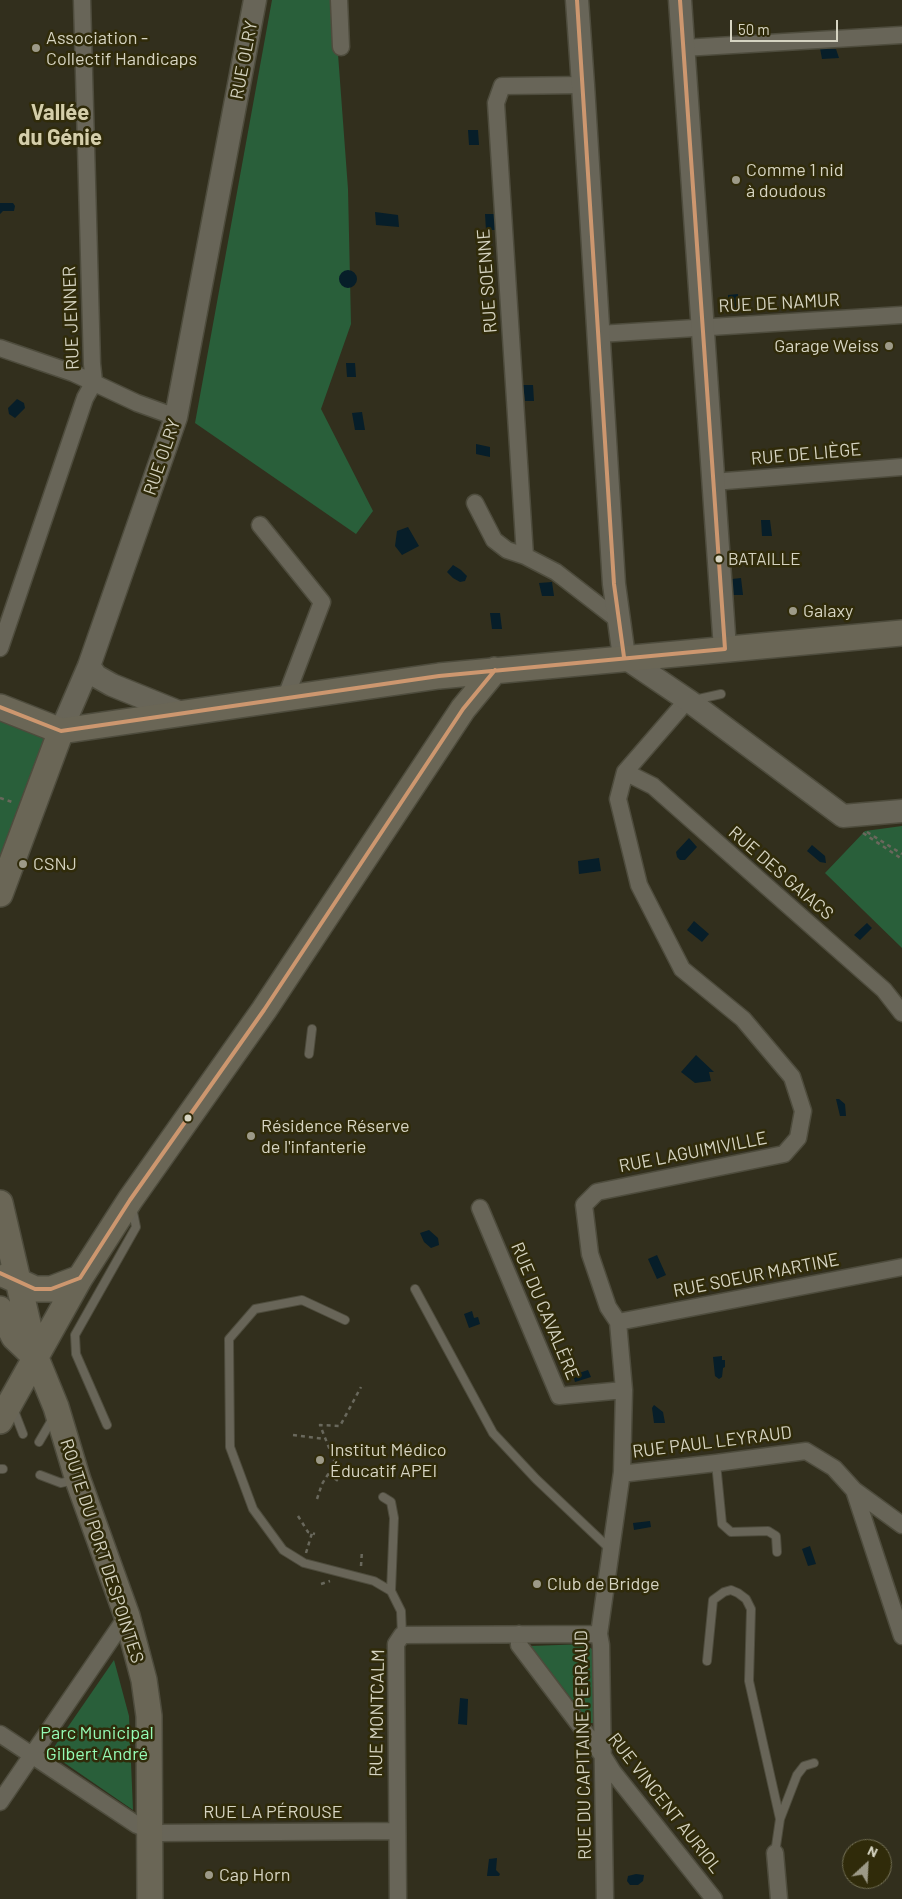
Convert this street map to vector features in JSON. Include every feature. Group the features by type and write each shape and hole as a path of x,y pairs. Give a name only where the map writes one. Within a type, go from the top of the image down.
{"main road":[{"path":"0,707 61,731 439,676 902,633"},
{"path":"5,1411 80,1278 130,1200 264,1010 463,709 495,670"},
{"path":"439,676 457,683 461,691 463,709"},
{"name":"RUE OLRY","path":"0,894 61,731"},
{"name":"ROUTE DU PORT DESPOINTES","path":"1,1215 9,1277 36,1358 56,1407 78,1480 127,1616 144,1680 149,1716 150,1899"},
{"path":"9,1277 36,1289 52,1289 80,1278"},
{"path":"0,1310 14,1337 36,1358"}],"street":[{"name":"RUE JENNER","path":"0,648 85,398 94,382 91,354 82,0"},
{"name":"RUE OLRY","path":"61,731 89,666 176,417 255,0"},
{"path":"339,0 341,47"},
{"path":"576,0 614,584 624,658 689,701 843,816 902,811"},
{"path":"680,0 725,649"},
{"path":"683,48 902,35"},
{"name":"RUE SOENNE","path":"525,556 496,104 502,86 583,85"},
{"name":"RUE DE NAMUR","path":"599,334 902,315"},
{"path":"0,348 94,382 137,403 176,417"},
{"name":"RUE DE LIÈGE","path":"713,482 902,467"},
{"path":"475,503 494,540 507,550 525,556 556,572 618,620"},
{"path":"260,525 322,602 285,699"},
{"path":"89,666 96,676 112,685 181,713"},
{"name":"RUE LAGUIMIVILLE","path":"618,1322 608,1307 590,1254 584,1206 597,1192 784,1154 798,1138 803,1112 792,1077 743,1019 682,969 639,885 618,799 625,772 683,705 689,701"},
{"name":"RUE DES GAIACS","path":"625,772 652,786 884,990 902,1013"},
{"name":"RUE DU CAVALÈRE","path":"480,1208 559,1396 624,1390"},
{"name":"RUE SOEUR MARTINE","path":"618,1322 902,1267"},
{"name":"RUE DU CAPITAINE PERRAUD","path":"605,1899 601,1645 599,1634 622,1472 624,1390 618,1322"},
{"name":"RUE PAUL LEYRAUD","path":"622,1472 629,1473 806,1451 834,1468 854,1490 902,1525"},
{"path":"854,1490 902,1636"},
{"path":"0,1802 127,1616"},
{"name":"RUE VINCENT AURIOL","path":"519,1634 519,1645 613,1772 714,1899"},
{"name":"RUE MONTCALM","path":"398,1899 396,1644 402,1635 599,1634"},
{"path":"0,1734 137,1825 151,1831"},
{"name":"RUE LA PÉROUSE","path":"151,1831 160,1833 396,1831"},
{"path":"775,1853 779,1899"}],"lane":[{"path":"689,701 721,694"},
{"path":"309,1054 312,1029"},
{"path":"107,1425 76,1354 75,1336 136,1227 130,1200"},
{"path":"415,1289 493,1433 536,1479 611,1550"},
{"path":"345,1320 302,1300 255,1310 248,1317 229,1339 230,1446 253,1509 284,1550 304,1562 374,1581 390,1591 401,1611 402,1635"},
{"path":"40,1442 54,1416 56,1407"},
{"path":"5,1411 24,1434"},
{"path":"716,1463 722,1524 731,1532 768,1531 776,1536 777,1552"},
{"path":"40,1476 61,1483 78,1480"},
{"path":"382,1497 391,1502 394,1518 390,1591"},
{"path":"707,1660 713,1600 724,1592 731,1590 738,1592 746,1599 751,1609 749,1681 780,1819"},
{"path":"775,1853 780,1819 798,1772 804,1766 814,1763"}],"path":[{"path":"843,816 902,854"},
{"path":"843,816 865,835 902,859"},
{"path":"317,1499 322,1484 335,1463 320,1426 340,1426 360,1387"},
{"path":"293,1435 325,1439"},
{"path":"328,1474 341,1482"},
{"path":"298,1516 308,1532 314,1534 305,1556"},
{"path":"361,1570 362,1550"}],"green space":[{"path":"272,0 334,0 348,189 351,324 321,409 373,511 356,534 195,423"},
{"path":"0,721 43,734 46,742 35,762 0,856"},
{"path":"902,826 902,948 825,873 865,831"},
{"path":"585,1644 592,1649 594,1723 590,1723 531,1646"},
{"name":"Parc Municipal Gilbert André","path":"114,1660 129,1716 133,1810 50,1753"}],"water":[{"path":"820,48 836,49 839,58 822,59"},
{"path":"468,130 478,130 479,145 469,145"},
{"path":"0,203 13,203 15,206 14,211 3,211 0,214"},
{"path":"375,212 398,215 399,227 376,225"},
{"path":"485,214 494,214 496,230 486,230"},
{"path":"348,270 354,273 357,279 354,285 348,288 342,285 339,279 342,273"},
{"path":"738,294 738,312 728,312 728,295"},
{"path":"346,363 355,363 356,377 347,377"},
{"path":"523,385 533,385 534,401 525,401"},
{"path":"17,399 24,403 25,408 15,418 9,414 8,408"},
{"path":"362,412 365,430 355,430 352,413"},
{"path":"476,444 490,447 490,457 476,454"},
{"path":"761,520 770,520 772,536 762,536"},
{"path":"408,527 419,546 402,555 395,546 397,531"},
{"path":"453,565 467,576 465,581 460,582 447,572"},
{"path":"741,578 743,595 733,595 732,579"},
{"path":"552,582 554,596 542,596 539,583"},
{"path":"490,613 500,613 502,629 492,629"},
{"path":"689,838 697,847 685,860 680,860 676,852"},
{"path":"812,845 825,856 826,863 820,862 807,851"},
{"path":"599,858 601,871 579,874 578,861"},
{"path":"694,921 709,934 702,942 687,930"},
{"path":"867,923 872,928 860,940 854,935"},
{"path":"696,1055 714,1072 709,1072 711,1081 695,1083 681,1072"},
{"path":"836,1099 845,1104 846,1116 840,1116"},
{"path":"429,1230 438,1238 439,1245 431,1248 424,1242 420,1233"},
{"path":"657,1255 666,1275 657,1279 648,1259"},
{"path":"472,1311 474,1318 478,1317 480,1324 469,1328 464,1314"},
{"path":"722,1356 722,1360 725,1360 725,1367 723,1368 722,1377 719,1379 715,1376 713,1357"},
{"path":"588,1370 591,1377 575,1382 573,1375"},
{"path":"654,1405 663,1412 665,1423 654,1423 652,1408"},
{"path":"650,1521 651,1527 634,1530 633,1523"},
{"path":"810,1546 816,1564 808,1566 802,1549"},
{"path":"460,1698 468,1699 467,1725 458,1724"},
{"path":"497,1858 496,1870 500,1874 499,1876 487,1876 489,1859"},
{"path":"644,1875 643,1881 638,1885 630,1885 627,1881 628,1876"}],"transit line":[{"path":"577,0 614,584 624,657"},
{"path":"0,707 61,731 439,676 725,649 680,0"},
{"path":"0,1273 35,1289 51,1289 80,1278 130,1200 264,1010 463,709 495,670"}],"place":[{"name":"Association - Collectif Handicaps","path":"36,48"},
{"name":"Comme 1 nid à doudous","path":"736,180"},
{"name":"Garage Weiss","path":"889,346"},
{"name":"BATAILLE","path":"719,559"},
{"name":"Galaxy","path":"793,611"},
{"name":"CSNJ","path":"23,864"},
{"name":"Résidence Réserve de l'infanterie","path":"251,1136"},
{"name":"Institut Médico Éducatif APEI","path":"320,1460"},
{"name":"Club de Bridge","path":"537,1584"},
{"name":"Cap Horn","path":"209,1875"}],"district":[{"name":"Vallée du Génie","path":"60,126"}]}
